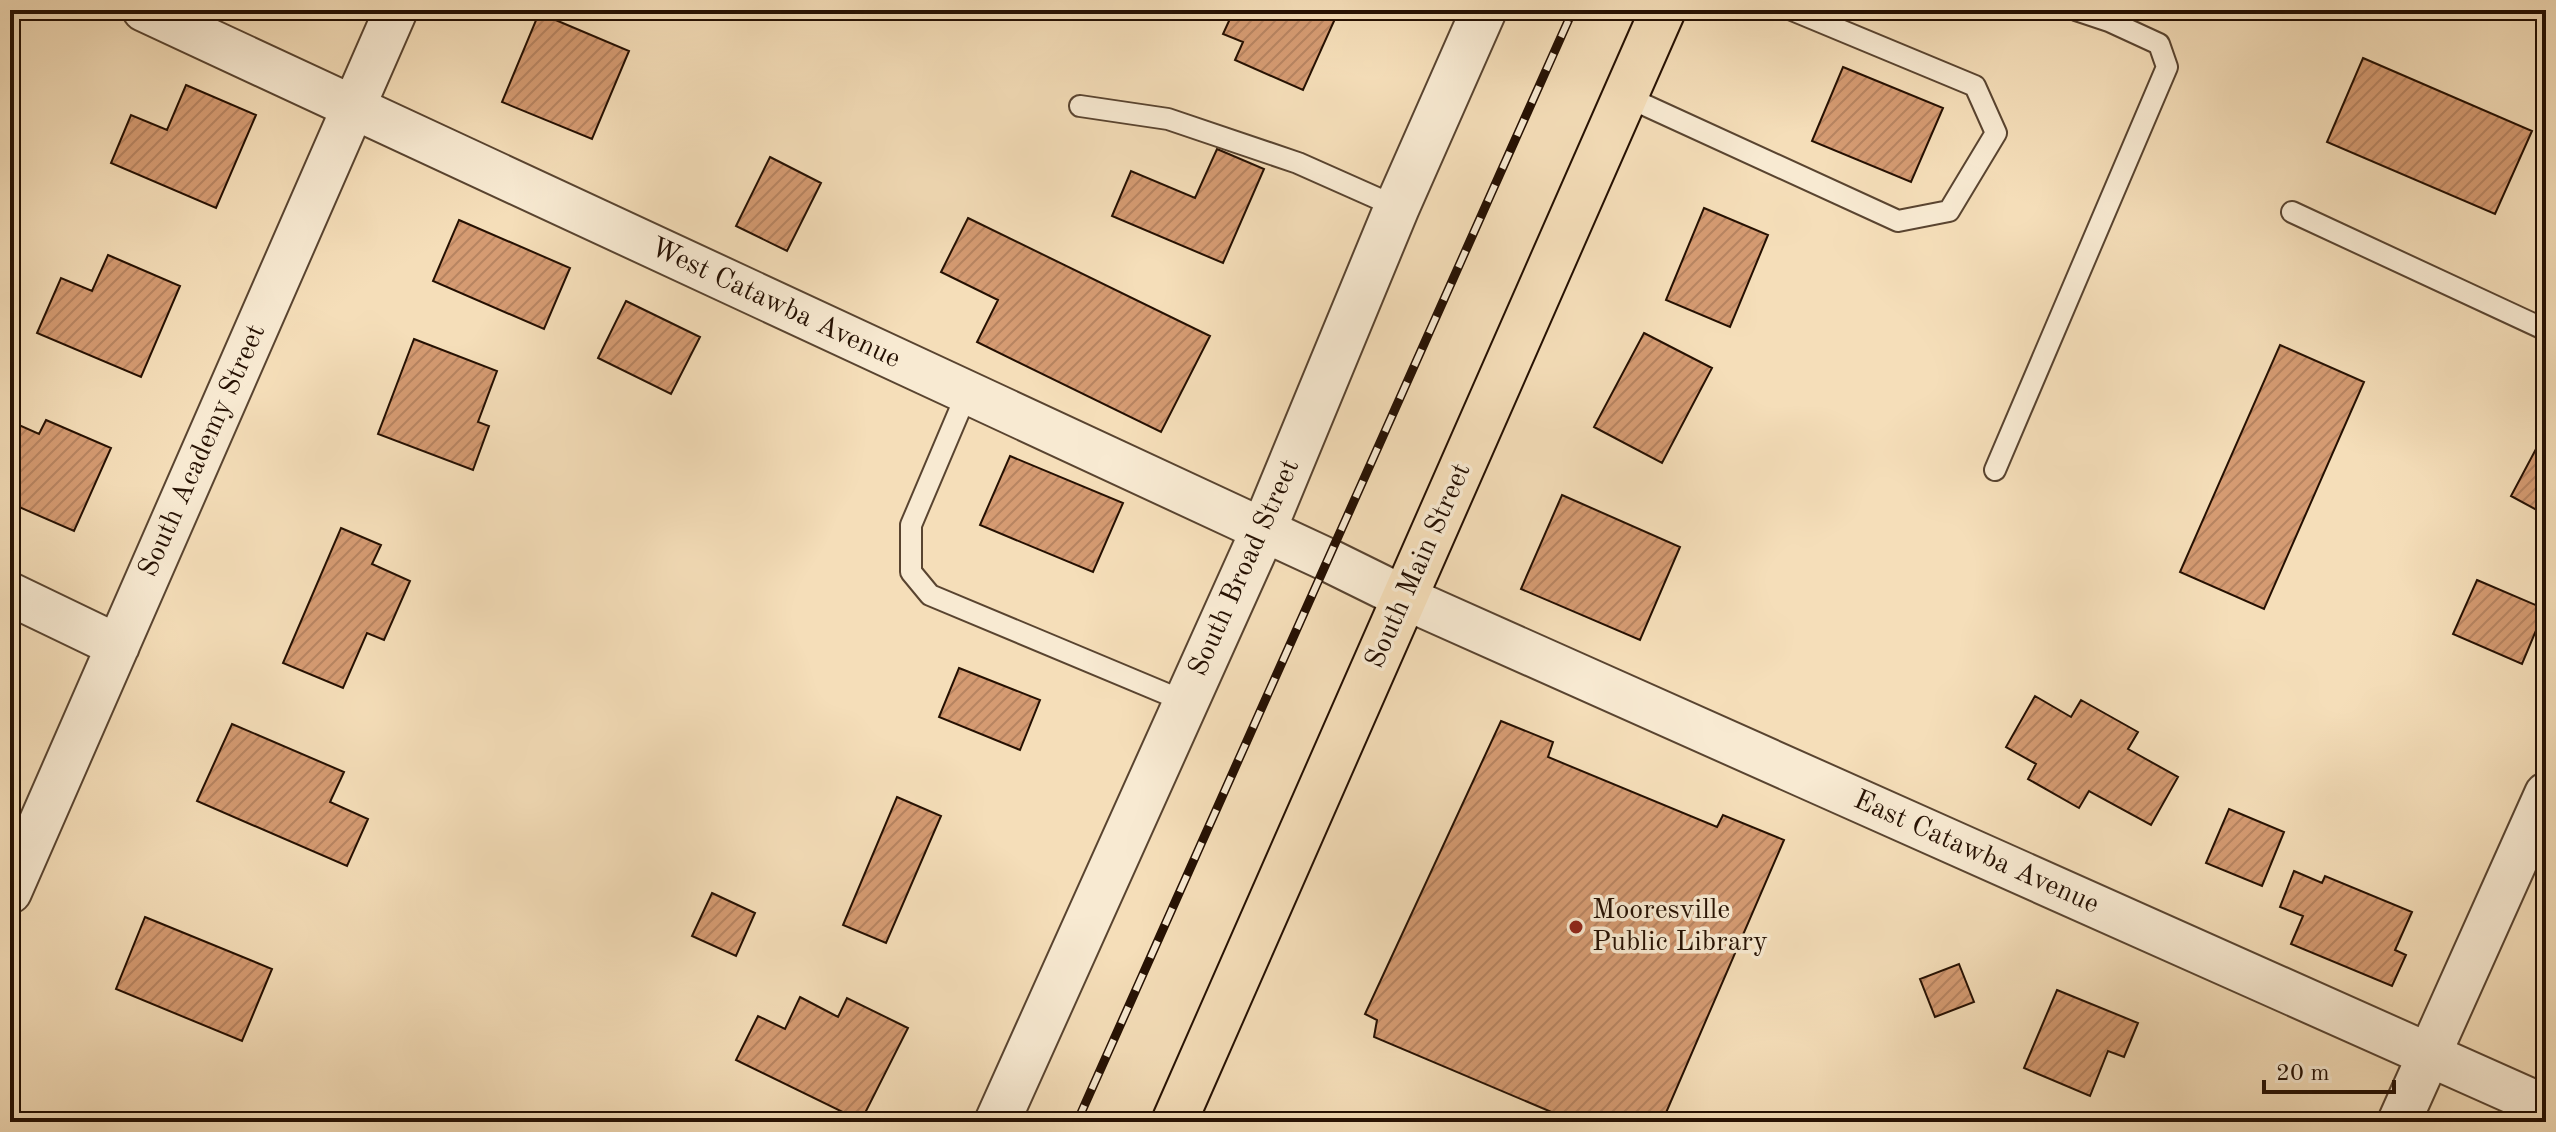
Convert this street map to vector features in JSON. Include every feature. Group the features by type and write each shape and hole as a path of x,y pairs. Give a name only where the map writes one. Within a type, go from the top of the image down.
{"main road":[{"name":"South Main Street","path":"1174,1122 1663,10"}],"street":[{"name":"West Catawba Avenue","path":"144,10 1405,598"},
{"name":"South Academy Street","path":"10,892 396,10"},
{"name":"South Broad Street","path":"997,1122 1263,531 1397,207 1484,10"},
{"path":"10,594 118,646"},
{"name":"East Catawba Avenue","path":"1405,598 2546,1107"},
{"path":"2399,1122 2546,794"}],"lane":[{"path":"1625,96 1898,221 1949,211 1996,133 1975,86 1792,10"},
{"path":"1995,470 2167,67 2159,44 2112,16 2076,10"},
{"path":"1080,106 1168,119 1298,163 1397,207"},
{"path":"2292,212 2546,330"},
{"path":"967,393 911,525 911,572 930,595 1186,702"}],"building":[{"path":"1234,10 1339,10 1303,90 1235,60 1243,42 1223,34"},
{"path":"539,13 629,51 592,139 502,102"},
{"path":"2363,58 2532,131 2495,214 2327,142"},
{"path":"1843,67 1943,108 1911,182 1812,141"},
{"path":"186,85 256,115 216,208 111,163 131,115 167,130"},
{"path":"1217,149 1264,169 1223,263 1112,216 1131,171 1195,198"},
{"path":"770,157 821,183 787,251 736,226"},
{"path":"1704,208 1768,235 1730,327 1666,300"},
{"path":"968,218 1210,336 1161,432 977,342 998,300 941,272"},
{"path":"459,220 570,268 544,329 433,281"},
{"path":"108,255 180,286 141,377 37,333 61,278 92,291"},
{"path":"626,301 700,337 671,394 598,358"},
{"path":"1644,333 1712,368 1662,463 1594,427"},
{"path":"414,339 497,371 478,422 489,426 473,470 378,434"},
{"path":"2280,345 2364,382 2264,609 2180,572"},
{"path":"46,420 111,448 74,531 10,503 10,421 39,434"},
{"path":"2546,430 2546,515 2511,496"},
{"path":"1010,456 1123,503 1093,572 980,525"},
{"path":"1562,495 1680,547 1640,640 1521,589"},
{"path":"341,528 381,545 372,564 410,581 384,640 367,633 343,688 283,663"},
{"path":"2477,580 2545,609 2522,664 2453,634"},
{"path":"959,668 1040,700 1020,750 939,717"},
{"path":"2035,696 2071,717 2081,700 2138,732 2128,749 2178,777 2151,825 2089,791 2079,808 2028,779 2036,764 2006,747"},
{"name":"Mooresville Public Library","path":"1501,721 1553,742 1548,757 1717,827 1723,815 1784,840 1662,1122 1575,1122 1374,1037 1377,1020 1365,1014"},
{"path":"232,724 344,772 330,802 368,819 347,866 197,801"},
{"path":"897,797 941,816 886,943 843,925"},
{"path":"2229,809 2284,832 2262,886 2206,863"},
{"path":"2294,871 2322,883 2325,876 2412,912 2395,950 2406,955 2392,986 2291,944 2303,916 2280,907"},
{"path":"712,893 755,913 736,956 692,936"},
{"path":"145,917 272,969 242,1041 116,989"},
{"path":"1959,964 1974,1002 1935,1017 1920,979"},
{"path":"2057,990 2138,1023 2124,1057 2108,1051 2090,1096 2024,1068"},
{"path":"800,997 838,1017 847,998 908,1028 861,1121 736,1060 758,1016 785,1029"}],"railway":[{"path":"1077,1122 1573,10"}],"place":[{"name":"Mooresville Public Library","path":"1576,927"}]}
